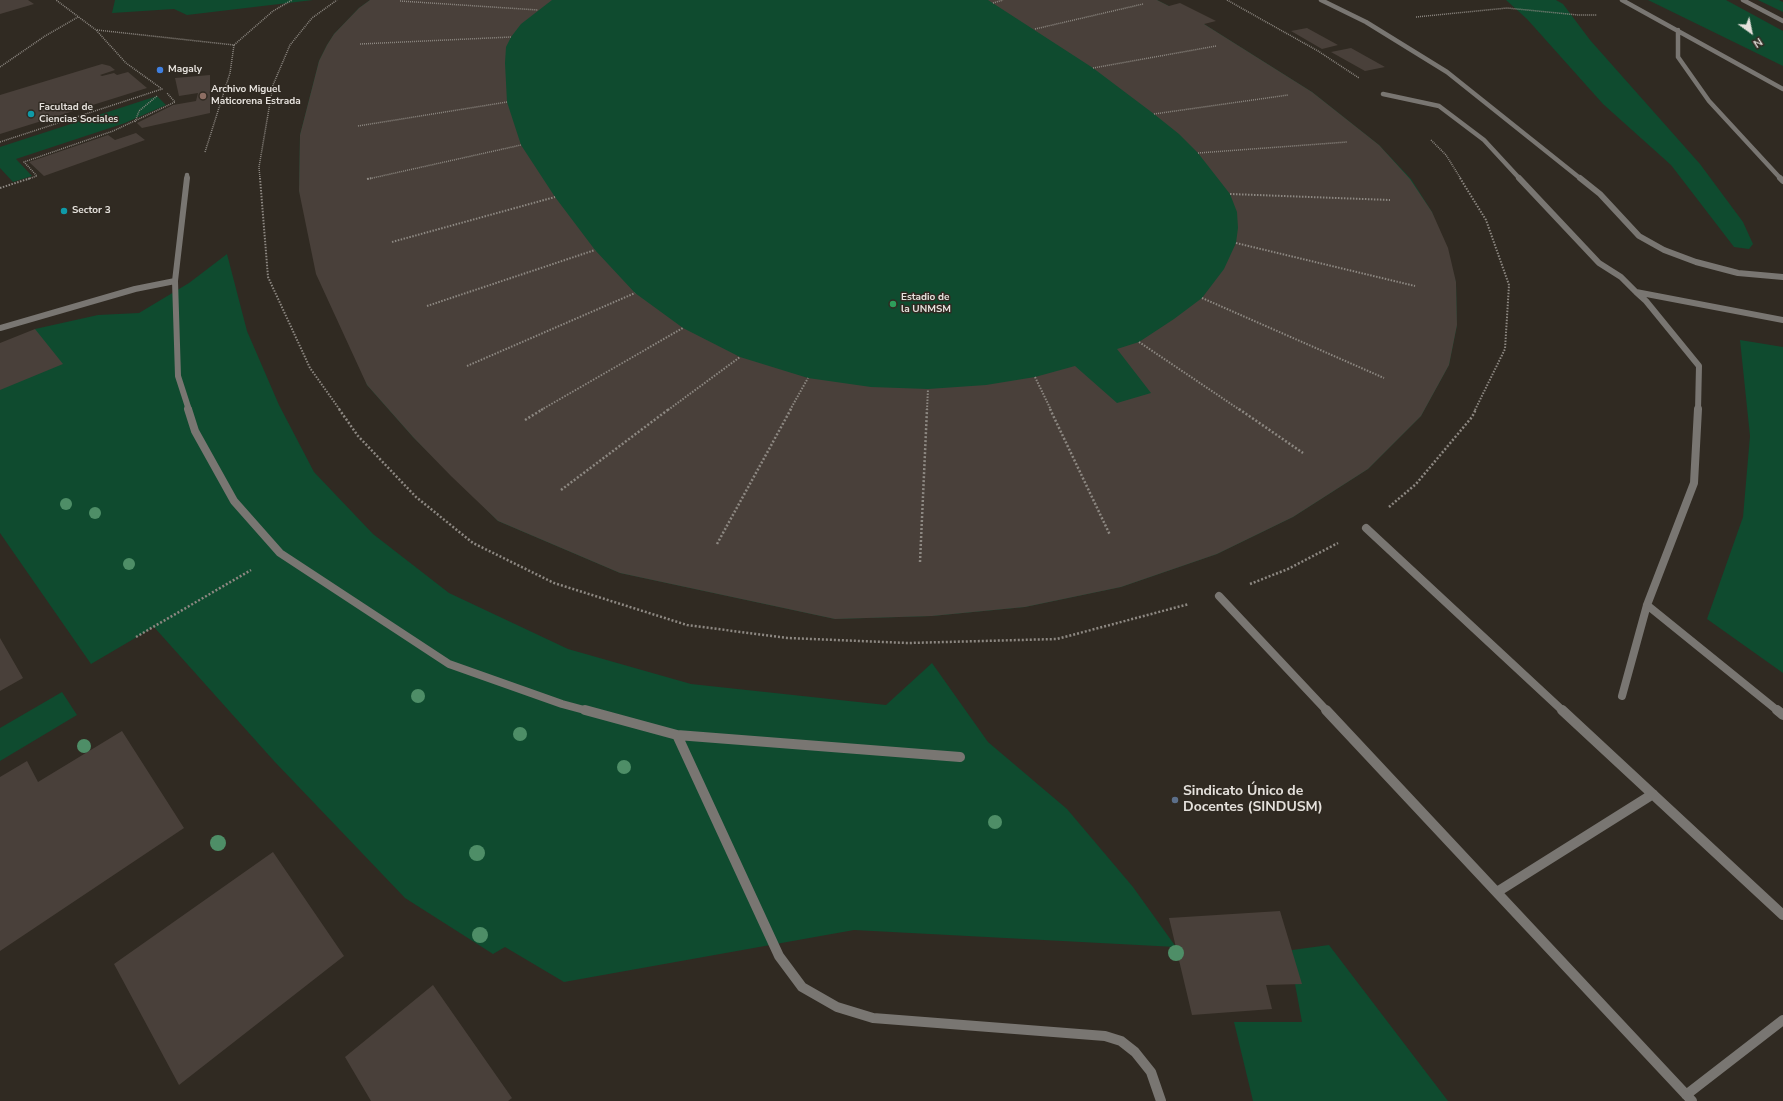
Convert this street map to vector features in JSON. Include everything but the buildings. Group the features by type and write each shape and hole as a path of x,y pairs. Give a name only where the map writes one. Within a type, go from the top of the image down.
{"street":[{"path":"1321,0 1366,22 1447,72 1600,194 1639,236 1664,250 1696,262 1738,273 1783,276"},
{"path":"1622,0 1783,89"},
{"path":"1743,0 1783,21"},
{"path":"1678,30 1678,57 1709,101 1783,181"},
{"path":"1383,94 1439,106 1478,136 1600,263 1621,278 1646,301 1699,366 1694,483 1647,605 1622,696"},
{"path":"187,175 175,281 178,376 195,431 234,501 280,553 449,664 562,704 677,735 960,757"},
{"path":"0,328 135,289 175,281"},
{"path":"1636,292 1783,320"},
{"path":"1366,528 1783,915"},
{"path":"1219,596 1689,1098 1783,1020"},
{"path":"1647,605 1783,715"},
{"path":"677,735 779,956 802,987 837,1007 873,1018 1105,1036 1121,1041 1135,1052 1151,1072 1161,1101"},
{"path":"1497,892 1653,794"}],"path":[{"path":"0,142 162,89 126,63 96,30 56,0"},
{"path":"187,175 200,166 230,73 234,45 273,11 292,0"},
{"path":"337,0 312,18 290,45 273,85 259,167 268,277 310,368 358,436 416,496 473,543 554,583 687,625 787,638 908,643 1057,639 1219,596 1288,569 1366,528 1416,484 1472,417 1505,349 1508,285 1486,220 1446,155 1429,138"},
{"path":"993,3 1003,0"},
{"path":"1227,0 1318,51 1383,94"},
{"path":"400,1 538,10"},
{"path":"1034,29 1143,4"},
{"path":"1366,22 1507,8 1578,15"},
{"path":"0,67 45,36 78,17"},
{"path":"96,30 234,45"},
{"path":"360,44 511,37"},
{"path":"1093,68 1216,46"},
{"path":"0,188 37,176 24,162 113,131 175,102 167,93"},
{"path":"1154,114 1288,95"},
{"path":"135,122 139,111 156,96"},
{"path":"358,126 506,102"},
{"path":"1198,154 1347,142"},
{"path":"367,179 521,144"},
{"path":"1230,194 1390,200"},
{"path":"392,242 555,197"},
{"path":"1236,243 1415,286"},
{"path":"427,306 594,250"},
{"path":"467,366 636,293"},
{"path":"1202,298 1384,378"},
{"path":"525,420 683,328"},
{"path":"1138,342 1303,453"},
{"path":"561,490 740,357"},
{"path":"1036,377 1110,535"},
{"path":"717,544 808,378"},
{"path":"920,562 928,389"},
{"path":"136,637 280,553"}],"green space":[{"path":"115,0 313,0 187,15 174,9 112,13"},
{"name":"Estadio de la UNMSM","path":"370,0 1157,0 1204,24 1312,92 1379,145 1411,179 1432,212 1456,282 1457,325 1449,365 1421,416 1368,469 1293,517 1217,554 1121,587 1025,607 932,616 835,619 620,573 498,521 413,437 367,385 299,191 300,135 319,61 334,34 359,8"},
{"path":"1506,0 1556,0 1563,4 1590,40 1700,164 1743,222 1753,244 1749,249 1734,247 1671,165 1603,104 1527,19"},
{"path":"1648,0 1726,0 1783,31 1783,66"},
{"path":"1758,0 1779,0 1783,2 1783,12"},
{"path":"157,96 166,105 125,123 16,159 32,176 13,182 0,168 0,147"},
{"path":"227,254 247,331 279,405 314,472 373,534 449,593 568,649 691,684 886,705 932,663 988,742 1067,809 1133,887 1176,947 854,930 564,982 505,947 493,954 405,898 274,761 154,627 91,664 0,533 0,390 35,329 98,315 139,313 189,283"},
{"path":"1740,340 1783,347 1783,673 1707,619 1743,517 1750,436"},
{"path":"62,692 77,715 0,761 0,728"},
{"path":"1329,945 1448,1101 1253,1101 1234,1022 1302,1022 1295,984 1292,950"}],"place":[{"name":"Magaly","path":"160,70"},
{"name":"Archivo Miguel Maticorena Estrada","path":"203,96"},
{"name":"Facultad de Ciencias Sociales","path":"31,114"},
{"name":"Sector 3","path":"64,211"},
{"name":"Estadio de la UNMSM","path":"893,304"},
{"name":"Sindicato Único de Docentes (SINDUSM)","path":"1175,800"}]}
